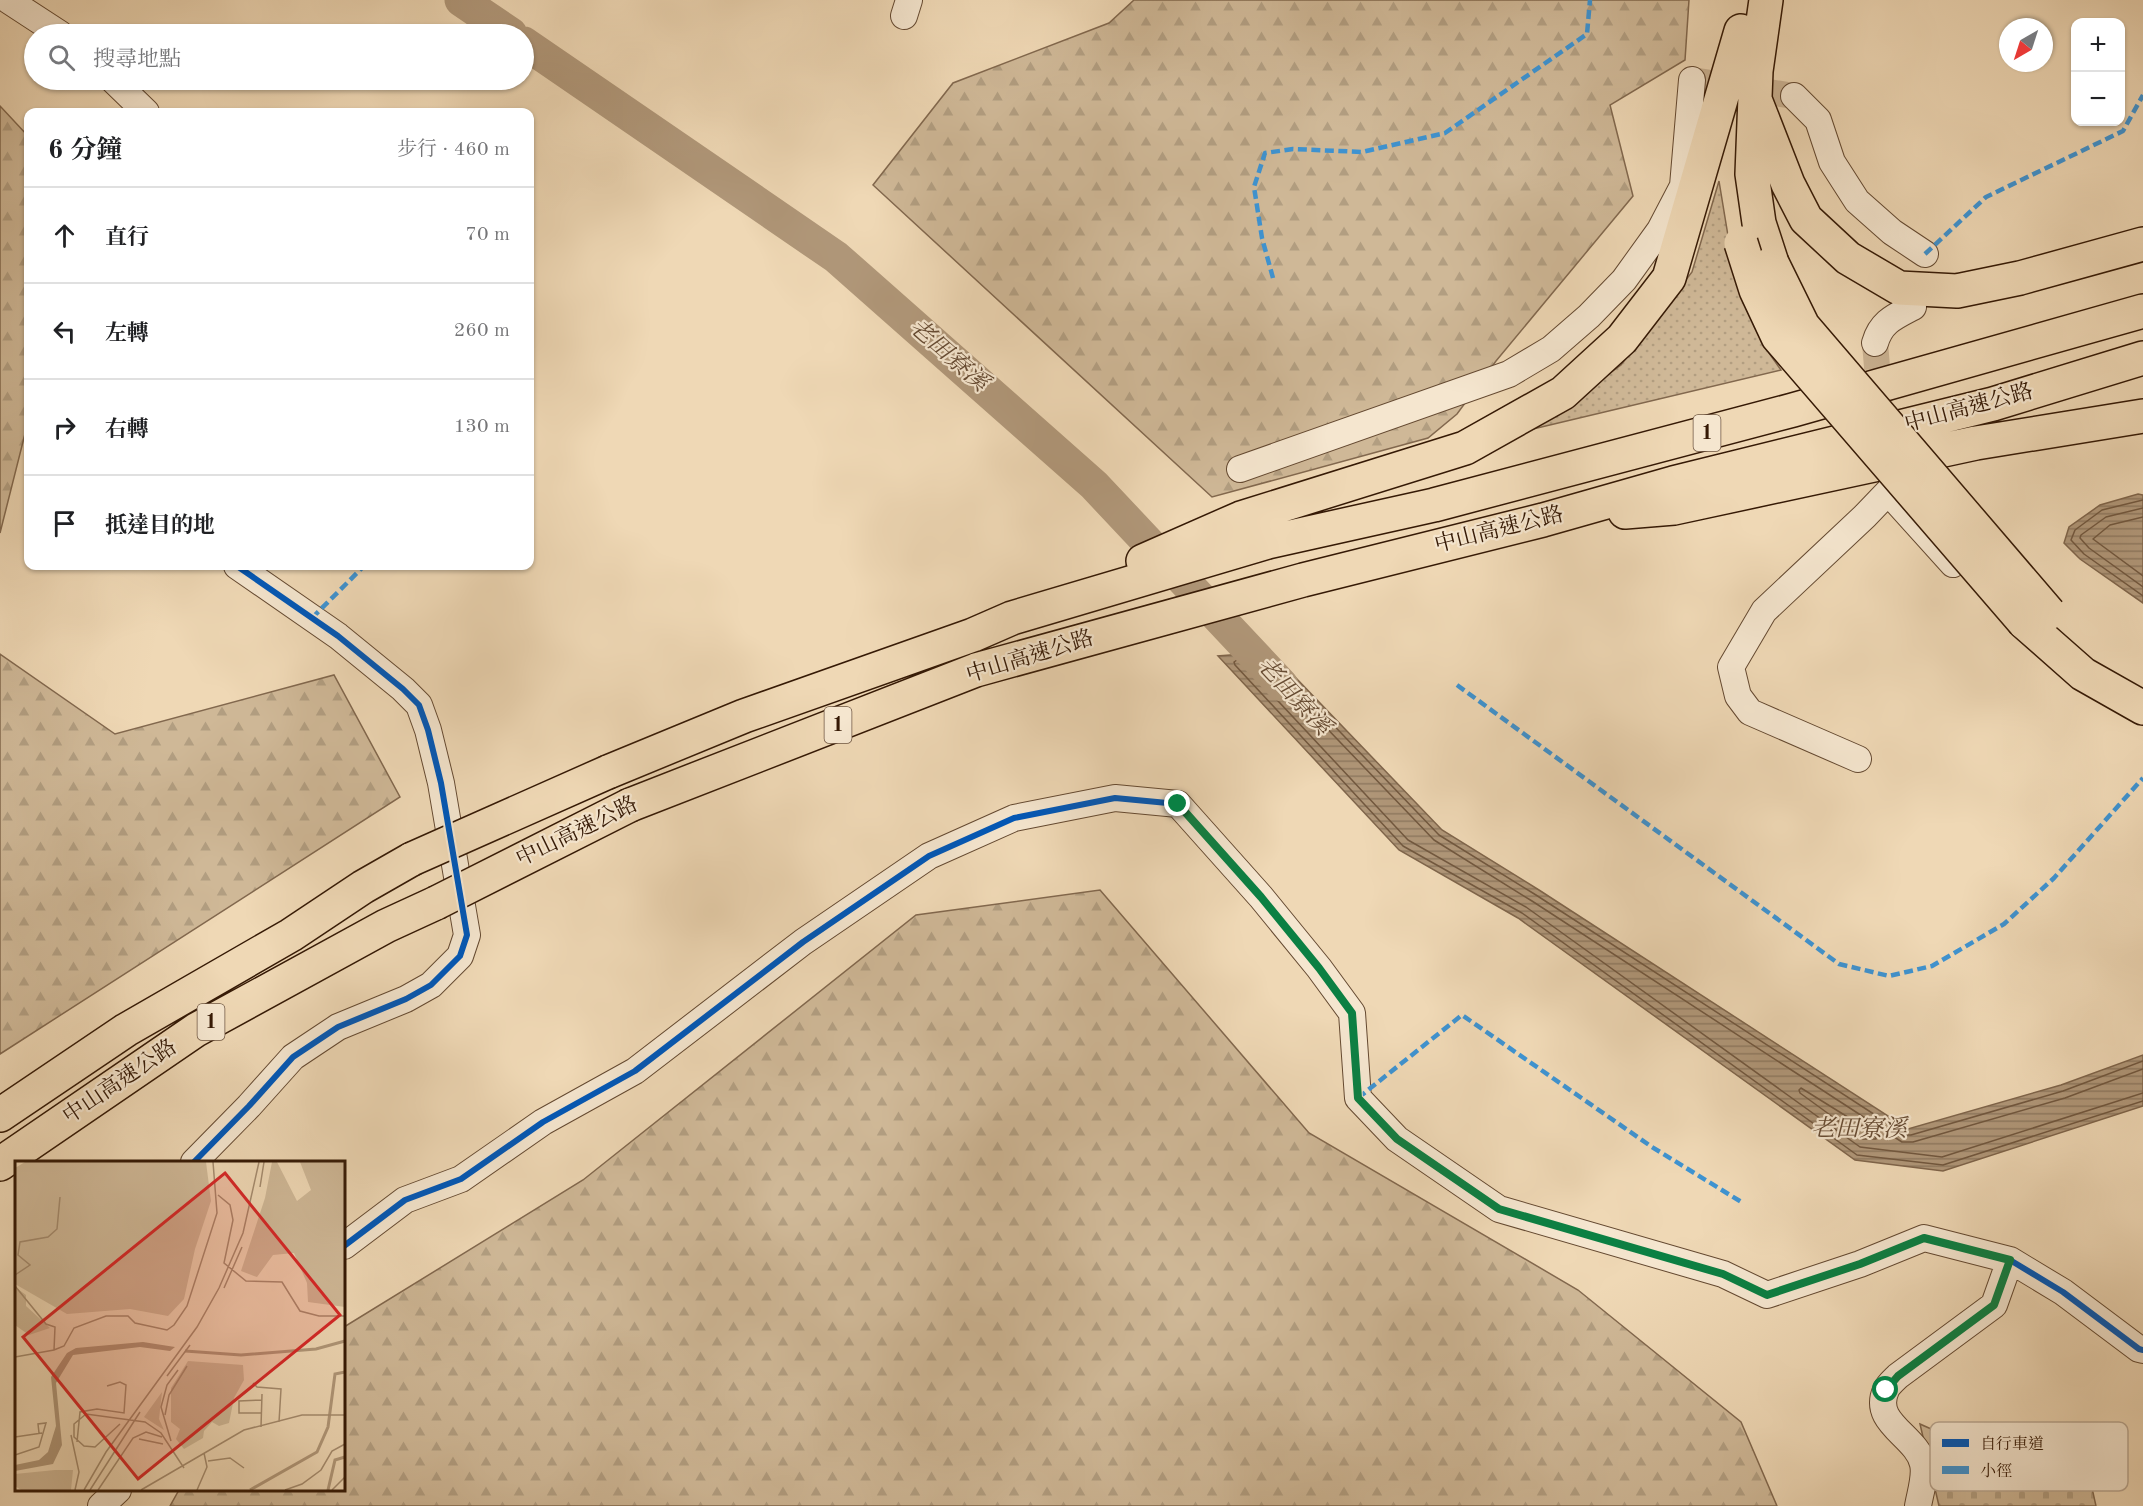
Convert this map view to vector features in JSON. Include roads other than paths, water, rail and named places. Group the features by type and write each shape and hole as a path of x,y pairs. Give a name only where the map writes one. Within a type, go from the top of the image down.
{"highway":[{"path":"1766,0 1756,71 1752,174 1759,223 1772,262 1803,327 2049,613 2091,653 2143,684"},
{"path":"1743,15 1734,171 1741,243 1756,290 1778,337 2024,622 2083,674 2143,708"},
{"path":"1012,618 1241,518 1465,448 1563,393 1622,339 1669,278 1743,15"},
{"path":"1756,102 1788,183 1806,219 1848,258 1899,288 1957,291 2020,278 2143,244"},
{"name":"中山高速公路","path":"0,1115 126,1030 291,935 363,887 412,859 608,772 744,716 973,635 1012,618 1268,542 1434,505 1793,410 2143,311"},
{"name":"中山高速公路","path":"0,1164 196,1030 386,926 630,805 976,670 1303,580 1543,520 1673,483 1993,404 2143,358"},
{"path":"1543,520 1674,508 1976,443 2143,416"}],"street":[{"path":"8,0 45,24"},
{"path":"1240,469 1509,374 1551,349 1589,316 1623,280 1660,230 1683,186 1692,80"},
{"path":"123,90 142,108"},
{"path":"1794,96 1818,120 1832,162 1857,201 1892,232 1925,254"},
{"path":"1875,343 1879,330 1894,317 1913,307"},
{"path":"1858,759 1750,712 1738,696 1731,667 1764,611 1888,492 2041,659 2143,715"},
{"path":"195,1161 293,1057 338,1027 406,999 431,985 460,956 467,935 441,783 428,730 419,705 403,689 338,636 243,570"},
{"path":"345,1245 405,1200 461,1179 543,1122 635,1071 803,942 929,856 1014,818 1115,798 1178,804 1261,897 1319,968 1352,1013 1358,1098 1397,1139 1499,1209 1723,1274 1767,1295 1860,1264 1924,1238 2010,1260 2063,1292 2143,1350"},
{"path":"1918,1506 1924,1466 1911,1442 1889,1422 1883,1407 1886,1390 1898,1376 1994,1305 2010,1260"},
{"path":"101,1506 117,1491"}],"water":[{"path":"2138,494 2143,495 2143,603 2080,559 2064,543 2069,527 2100,505"},
{"name":"老田寮溪","path":"1271,652 1442,830 1539,890 1908,1129 2061,1085 2143,1055 2143,1106 1943,1171 1855,1160 1518,918 1399,850 1218,656"}],"waterway":[{"name":"老田寮溪","path":"461,0 496,24"},
{"name":"老田寮溪","path":"534,50 836,257 1094,485 1282,685"}],"tunnel":[{"path":"1692,80 1794,96"},
{"path":"1875,343 1880,402"}]}
